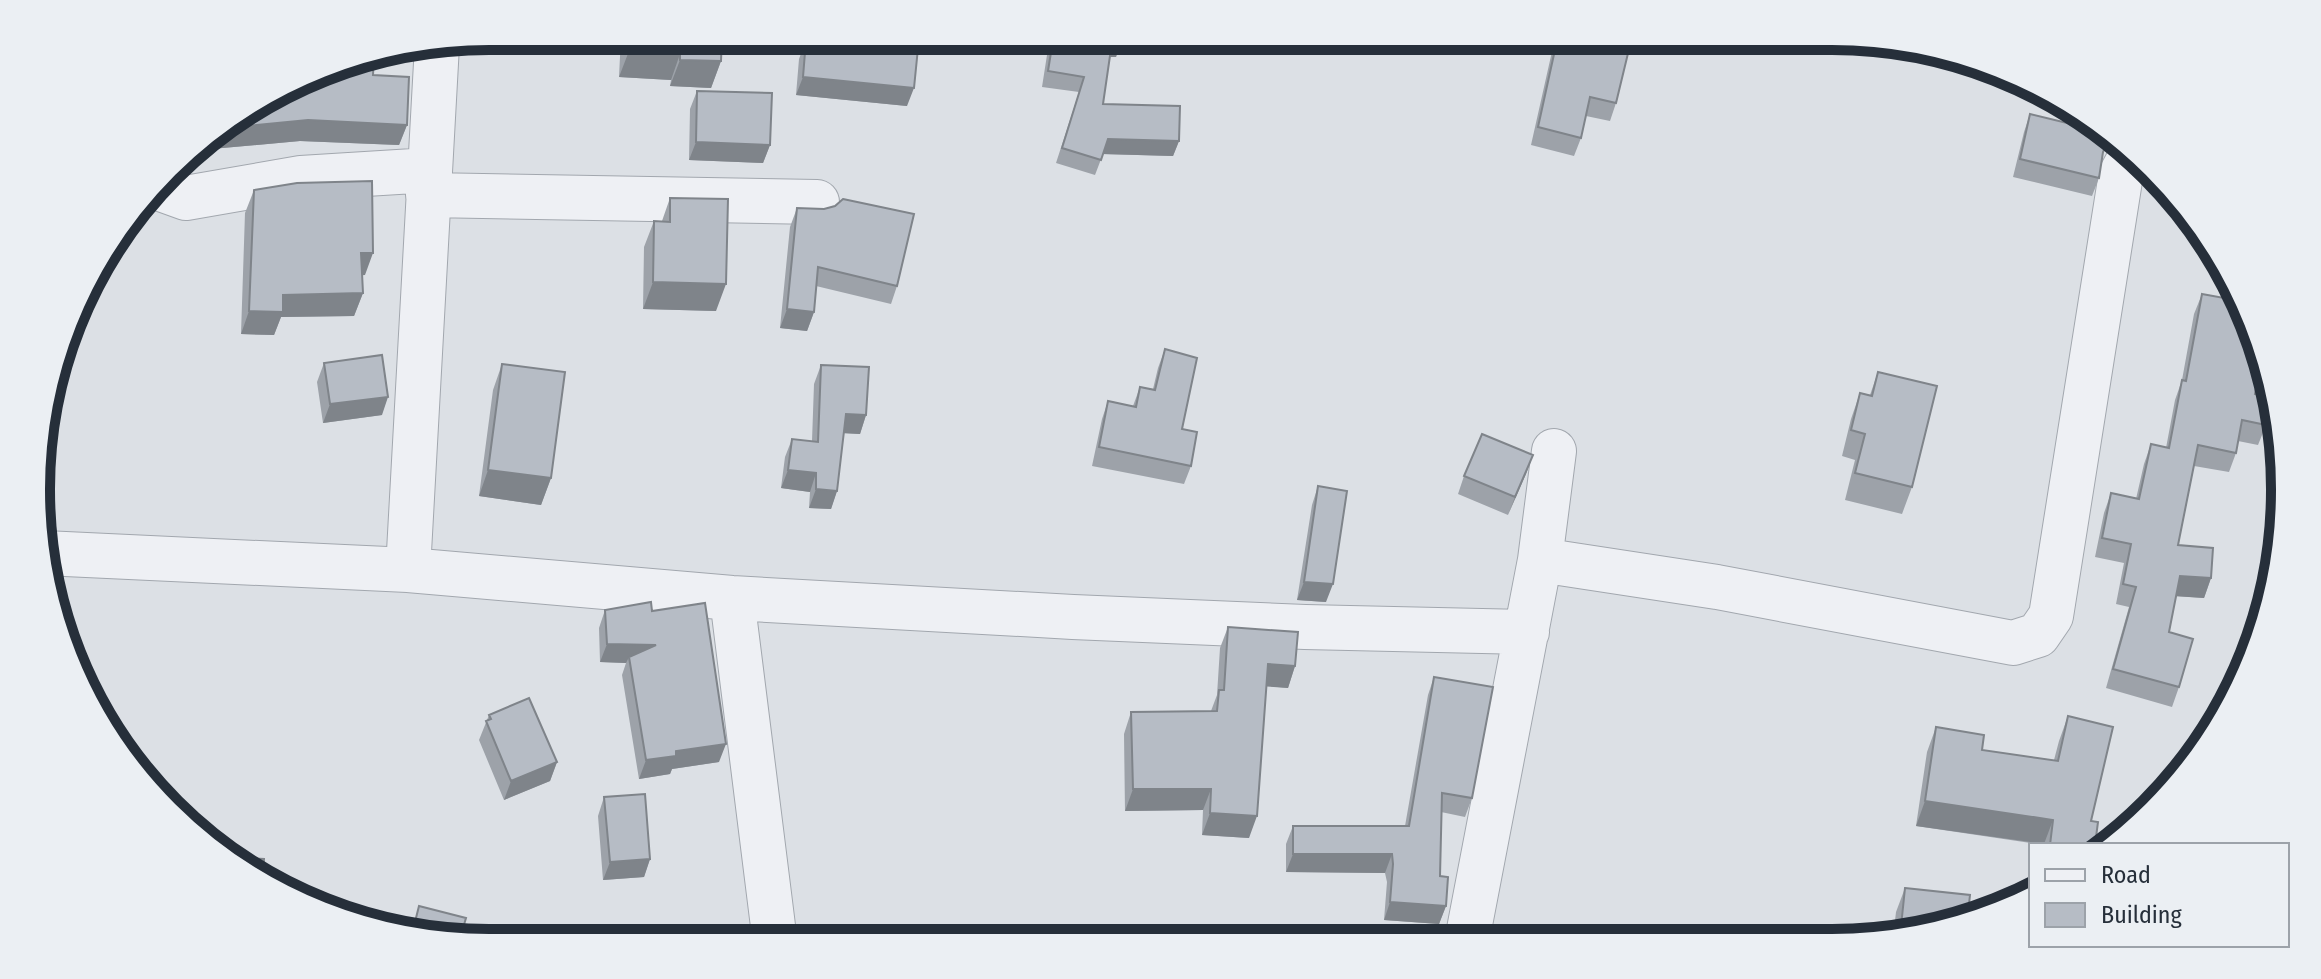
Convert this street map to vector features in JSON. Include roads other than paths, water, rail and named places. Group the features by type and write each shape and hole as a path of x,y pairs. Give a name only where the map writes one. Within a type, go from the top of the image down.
{"street":[{"path":"408,570 437,54"},
{"path":"1540,560 1717,587 2013,643 2038,635 2051,616 2121,174 2126,164"},
{"path":"167,191 186,198 301,178 817,202"},
{"path":"1469,929 1540,560 1554,451"},
{"path":"55,554 408,570 732,598 1305,627 1527,632"},
{"path":"732,598 773,929"}]}
